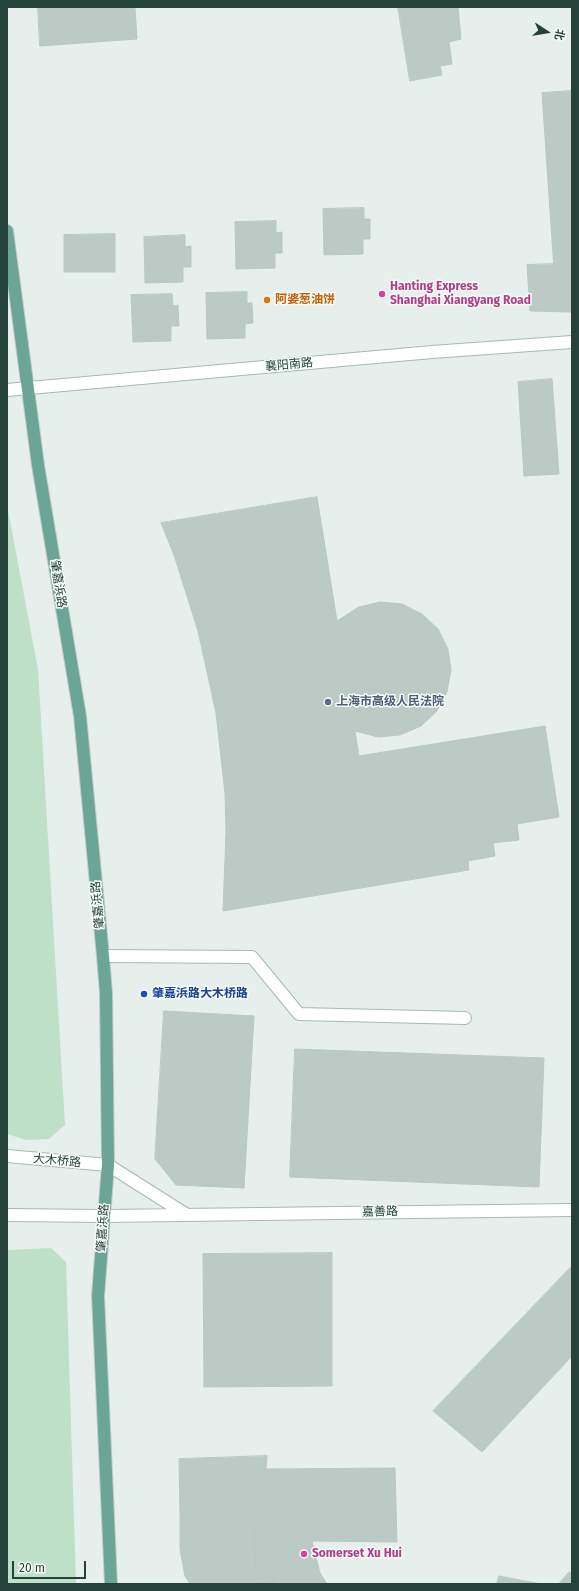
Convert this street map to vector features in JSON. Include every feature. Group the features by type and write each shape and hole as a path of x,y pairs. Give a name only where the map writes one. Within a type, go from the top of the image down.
{"main road":[{"name":"肇嘉浜路","path":"7,231 38,465 80,716 106,993 108,1165 98,1296 111,1584"}],"street":[{"name":"襄阳南路","path":"7,390 432,352 572,342"},
{"path":"103,956 252,957 299,1014 465,1018"},
{"name":"大木桥路","path":"7,1156 108,1165"},
{"path":"108,1165 188,1215"},
{"name":"嘉善路","path":"105,1216 572,1210"},
{"path":"7,1215 105,1216"}],"green space":[{"path":"7,505 38,669 65,1125 49,1139 26,1140 7,1134"},
{"path":"51,1248 66,1262 76,1584 7,1584 7,1252 8,1250"}],"building":[{"path":"38,7 135,7 137,39 40,46"},
{"path":"398,7 458,7 461,39 449,42 452,64 440,66 442,75 410,81"},
{"path":"572,91 572,283 555,284 542,93"},
{"path":"364,208 364,219 370,219 370,239 363,239 363,254 324,255 323,209"},
{"path":"276,221 276,233 282,232 282,253 275,253 275,268 236,269 235,222"},
{"path":"115,234 115,272 64,272 64,235"},
{"path":"185,235 185,247 191,246 191,267 183,267 183,282 145,283 144,237"},
{"path":"554,264 555,284 572,283 572,312 530,311 527,265"},
{"path":"247,292 247,303 252,303 253,323 245,324 245,338 207,339 206,293"},
{"path":"172,294 173,306 178,305 179,326 171,326 171,341 133,342 131,295"},
{"path":"552,379 559,474 524,476 518,382"},
{"name":"上海市高级人民法院","path":"317,497 337,621 359,607 380,602 402,604 422,614 438,629 448,649 451,670 447,692 437,711 421,726 400,735 378,737 355,731 359,756 545,726 559,817 517,824 519,840 493,843 495,856 468,861 469,870 223,911 226,832 225,793 216,713 198,631 174,555 161,523"},
{"path":"164,1011 254,1016 244,1188 176,1185 155,1159"},
{"path":"295,1049 544,1058 539,1187 290,1177"},
{"path":"332,1253 332,1386 204,1387 203,1254"},
{"path":"572,1266 572,1356 482,1452 433,1411"},
{"path":"267,1456 266,1469 395,1468 397,1542 296,1542 296,1514 180,1516 179,1459"},
{"path":"296,1514 296,1542 312,1541 320,1573 327,1584 274,1584 272,1576 256,1578 253,1515"},
{"path":"253,1515 256,1578 272,1576 274,1584 190,1584 185,1576 180,1549 180,1516"},
{"path":"569,1572 572,1573 572,1584 559,1584"},
{"path":"499,1576 541,1584 497,1584"}],"place":[{"name":"Hanting Express Shanghai Xiangyang Road","path":"382,294"},
{"name":"阿婆葱油饼","path":"267,300"},
{"name":"上海市高级人民法院","path":"328,702"},
{"name":"肇嘉浜路大木桥路","path":"144,994"},
{"name":"Somerset Xu Hui","path":"304,1554"}]}
